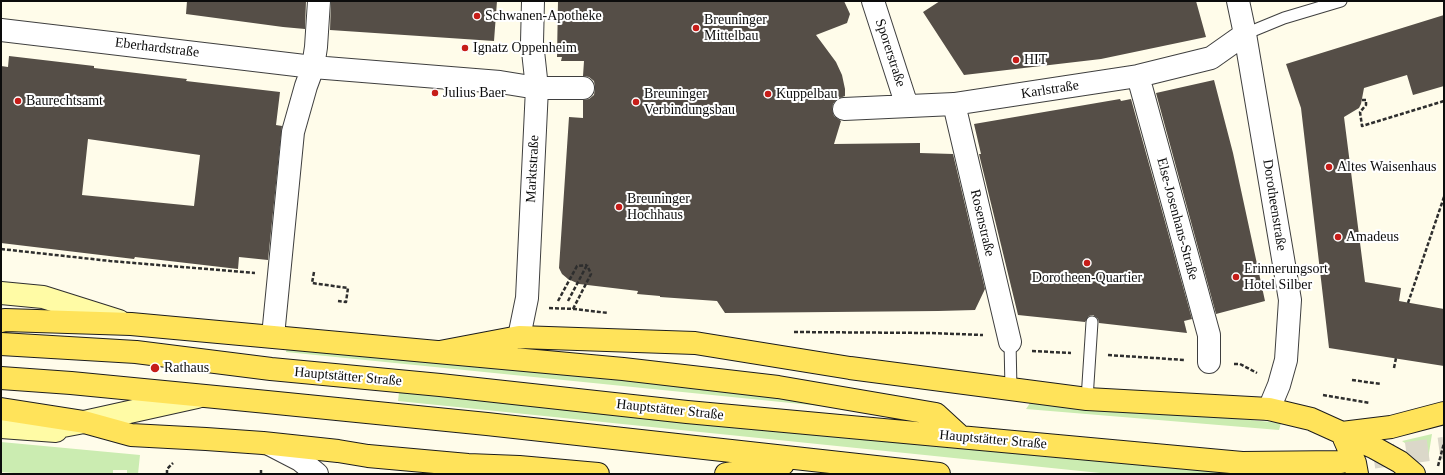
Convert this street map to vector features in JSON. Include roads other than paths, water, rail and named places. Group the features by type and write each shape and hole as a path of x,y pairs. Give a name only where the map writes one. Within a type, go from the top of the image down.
{"main road":[{"path":"1,321 131,324 274,336 630,370 786,388 936,414 961,437"},
{"path":"440,352 519,336 695,343 850,368 1087,399 1269,409 1311,419 1373,447 1400,462 1414,474"},
{"name":"Hauptstätter Straße","path":"1,344 136,352 271,369 687,412 1242,463 1349,468"},
{"path":"1,378 71,383 487,424 940,474"},
{"path":"1,409 84,422 131,435 270,444 338,451 368,456 598,474"},
{"path":"1342,433 1391,426 1444,413"},
{"path":"1342,433 1356,463 1349,468"},
{"path":"726,474 809,460"}],"street":[{"path":"274,336 293,132 313,67 319,1"},
{"name":"Marktstraße","path":"519,336 527,298 537,88 532,42 533,1"},
{"name":"Dorotheenstraße","path":"1238,1 1245,34 1290,300 1286,360 1279,386 1269,409"},
{"name":"Sporerstraße","path":"875,2 907,106"},
{"name":"Eberhardstraße","path":"1,30 313,67 500,82 537,88"},
{"name":"Karlstraße","path":"844,109 954,104 1138,76 1211,58 1245,34"},
{"name":"Else-Josenhans-Straße","path":"1138,76 1209,335 1209,362"},
{"path":"537,88 583,88"},
{"name":"Rosenstraße","path":"954,104 1010,342"},
{"path":"6,290 43,297 131,324"},
{"path":"42,430 203,396"},
{"path":"1,427 131,435"},
{"path":"270,444 300,460 318,474"}],"lane":[{"path":"1245,34 1284,18 1341,1"},
{"path":"1087,399 1092,322"},
{"path":"1010,342 1010,389"}],"tunnel":[{"path":"1341,462 1444,448"}],"place":[{"name":"Schwanen-Apotheke","path":"477,16"},
{"name":"Breuninger Mittelbau","path":"696,28"},
{"name":"Ignatz Oppenheim","path":"465,48"},
{"name":"HIT","path":"1016,60"},
{"name":"Julius Baer","path":"435,93"},
{"name":"Kuppelbau","path":"768,94"},
{"name":"Baurechtsamt","path":"18,101"},
{"name":"Breuninger Verbindungsbau","path":"636,102"},
{"name":"Altes Waisenhaus","path":"1329,167"},
{"name":"Breuninger Hochhaus","path":"619,207"},
{"name":"Amadeus","path":"1338,237"},
{"name":"Dorotheen-Quartier","path":"1087,263"},
{"name":"Erinnerungsort Hotel Silber","path":"1236,277"},
{"name":"Rathaus","path":"155,368"}]}
